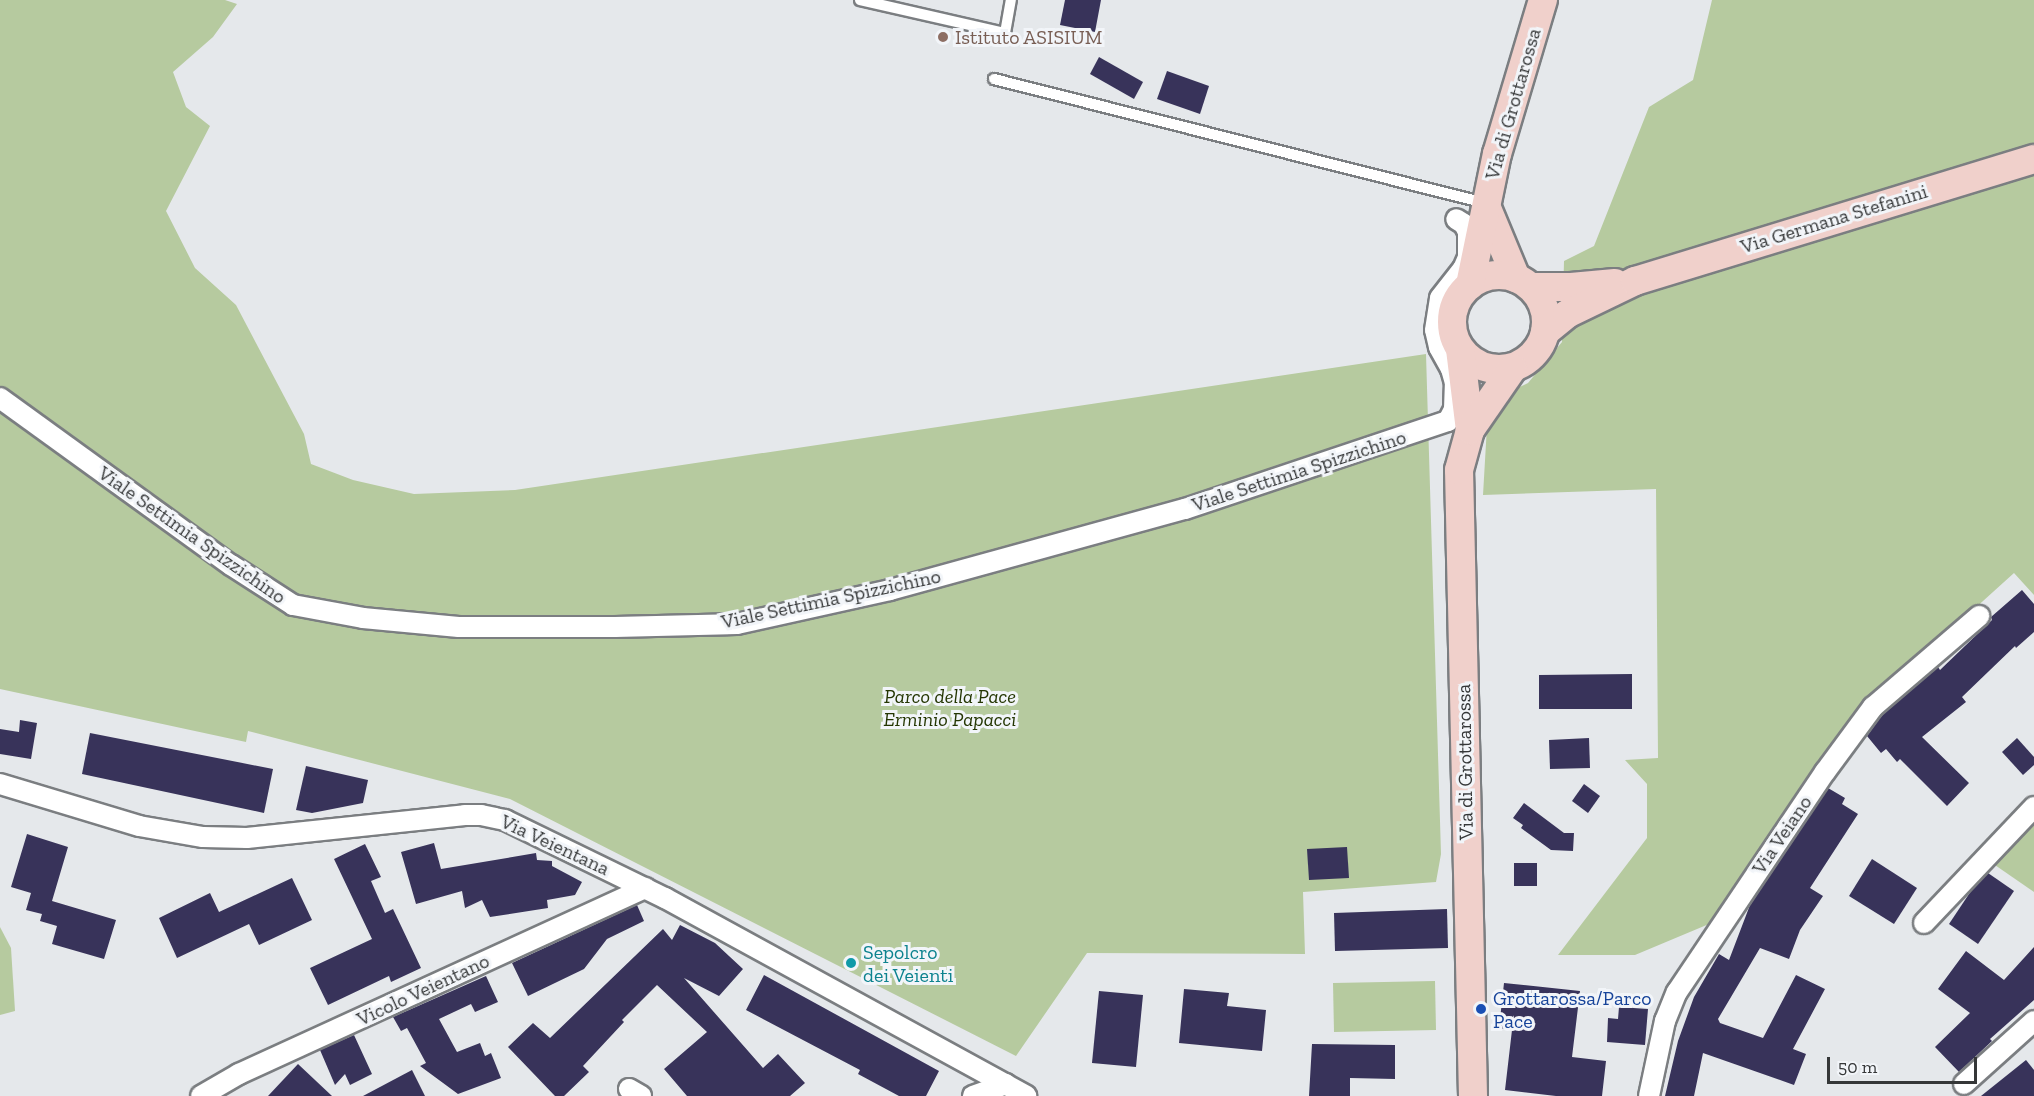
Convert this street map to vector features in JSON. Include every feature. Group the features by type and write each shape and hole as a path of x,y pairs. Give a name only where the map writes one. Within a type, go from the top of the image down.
{"street":[{"name":"Via di Grottarossa","path":"1470,285 1506,120 1543,0"},
{"name":"Via Germana Stefanini","path":"1545,332 1567,314 1635,281 2034,159"},
{"name":"Via di Grottarossa","path":"1487,206 1523,282"},
{"name":"Viale Settimia Spizzichino","path":"0,398 231,565 293,605 363,618 459,627 737,624 890,590 1208,502 1448,421 1454,409 1455,382 1439,347 1435,330 1440,298 1463,269 1468,257 1468,232 1456,219"},
{"path":"1492,275 1523,282 1544,307 1545,332 1533,355 1513,368 1498,370 1484,367 1460,349 1453,329 1454,310 1460,295 1470,285 1492,275"},
{"name":"Via Germana Stefanini","path":"1523,282 1571,287 1635,281"},
{"name":"Via di Grottarossa","path":"1460,349 1470,430"},
{"name":"Via di Grottarossa","path":"1473,1096 1459,470 1470,430 1513,368"},
{"name":"Via Veiano","path":"1649,1096 1665,1021 1677,992 1825,772 1873,707 1979,616"},
{"name":"Via Veientana","path":"0,784 158,831 225,839 465,815 493,816 527,828 646,888 1026,1096"},
{"path":"1924,923 2034,807"},
{"name":"Vicolo Veientano","path":"201,1096 239,1074 646,888"},
{"path":"1964,1084 2034,1021"},
{"path":"973,1096 1006,1084"}],"lane":[{"path":"860,0 1005,33 1011,0"},
{"path":"994,79 1487,206"}],"green space":[{"name":"Parco della Pace Erminio Papacci","path":"0,0 225,0 237,4 213,37 173,72 186,107 210,126 166,211 195,268 236,305 304,434 311,464 353,480 414,494 515,490 1426,354 1441,854 1436,882 1303,892 1305,954 1087,953 1016,1056 510,799 248,731 246,742 0,689"},
{"path":"1712,0 2034,0 2034,595 2014,573 1848,723 1709,924 1635,955 1558,955 1647,838 1647,784 1625,760 1658,758 1656,489 1483,495 1487,426 1501,396 1528,383 1562,342 1564,261 1594,246 1649,107 1693,80"},
{"path":"2034,816 2034,892 1992,863"},
{"path":"0,927 11,948 15,1011 0,1015"},
{"path":"1435,981 1436,1030 1334,1032 1333,983"}],"building":[{"path":"1065,0 1101,0 1095,32 1060,25"},
{"path":"1099,57 1143,82 1134,99 1090,74"},
{"path":"1167,71 1209,86 1200,114 1157,99"},
{"path":"2022,590 2034,604 2034,632 2016,648 2015,646 1962,697 1966,702 1922,737 1969,783 1947,806 1900,759 1897,762 1886,749 1881,753 1867,736 1882,715 1938,667 1940,670 1992,620 1991,617"},
{"path":"1632,674 1632,709 1539,709 1539,675"},
{"path":"20,720 37,723 31,759 0,754 0,729 19,732"},
{"path":"90,733 273,769 264,813 82,774"},
{"path":"1589,738 1590,768 1550,769 1549,740"},
{"path":"2017,738 2034,757 2034,765 2023,775 2002,752"},
{"path":"306,766 368,780 363,803 312,813 296,810"},
{"path":"1584,784 1600,796 1588,813 1572,801"},
{"path":"1828,788 1845,798 1842,804 1858,814 1810,888 1823,896 1800,930 1789,959 1760,948 1718,1019 1720,1023 1763,1038 1796,975 1825,989 1793,1049 1806,1054 1794,1085 1703,1053 1694,1096 1665,1096 1678,1041 1694,997 1719,954 1729,960 1750,905"},
{"path":"1524,803 1564,833 1574,833 1573,851 1551,850 1521,828 1523,825 1513,818"},
{"path":"27,834 68,847 52,901 116,920 104,959 52,944 57,926 40,921 42,914 26,910 31,893 11,887"},
{"path":"434,843 441,869 536,853 537,860 552,861 552,866 582,882 575,895 547,900 548,908 490,917 482,900 465,908 462,891 416,904 401,852"},
{"path":"365,844 381,877 371,881 385,913 393,909 421,968 391,982 389,976 328,1005 310,968 372,939 334,859"},
{"path":"1347,847 1349,878 1309,880 1307,849"},
{"path":"1872,859 1917,888 1894,924 1849,896"},
{"path":"1514,863 1537,863 1537,886 1514,886"},
{"path":"1988,873 2014,891 1978,944 1949,924 1973,888"},
{"path":"292,878 312,920 259,945 249,924 177,958 159,918 210,893 219,912"},
{"path":"637,905 644,921 607,939 584,969 528,996 512,963"},
{"path":"1447,909 1448,948 1335,951 1334,913"},
{"path":"680,925 715,943 743,969 719,996 684,978 763,1068 778,1054 805,1083 790,1096 687,1096 664,1069 707,1032 657,985 622,1020 624,1022 583,1066 589,1072 564,1096 555,1096 508,1047 533,1023 550,1038 663,929 672,940"},
{"path":"2034,947 2034,1000 1990,1039 1992,1041 1959,1072 1935,1047 1970,1013 1938,989 1966,951 2004,980"},
{"path":"764,975 939,1071 926,1096 899,1096 858,1074 860,1070 746,1010"},
{"path":"486,976 498,1002 475,1012 471,1004 439,1019 457,1052 480,1043 485,1056 491,1053 501,1078 458,1094 420,1066 426,1063 407,1028 401,1031 393,1017"},
{"path":"1504,983 1580,991 1572,1057 1606,1061 1602,1096 1556,1096 1505,1090 1512,1030 1499,1028"},
{"path":"1184,989 1229,993 1227,1006 1266,1010 1262,1051 1179,1043"},
{"path":"1099,991 1143,995 1136,1067 1092,1063"},
{"path":"1619,1007 1648,1009 1645,1045 1607,1042 1608,1018 1618,1019"},
{"path":"354,1035 372,1074 350,1085 345,1074 335,1085 320,1050"},
{"path":"1312,1044 1395,1045 1395,1079 1350,1078 1350,1096 1309,1096"},
{"path":"2026,1060 2034,1070 2034,1096 1981,1096"},
{"path":"298,1064 332,1096 268,1096"},
{"path":"412,1070 425,1096 363,1096"}],"place":[{"name":"Istituto ASISIUM","path":"943,37"},
{"name":"Sepolcro dei Veienti","path":"851,963"},
{"name":"Grottarossa/Parco Pace","path":"1481,1009"}]}
